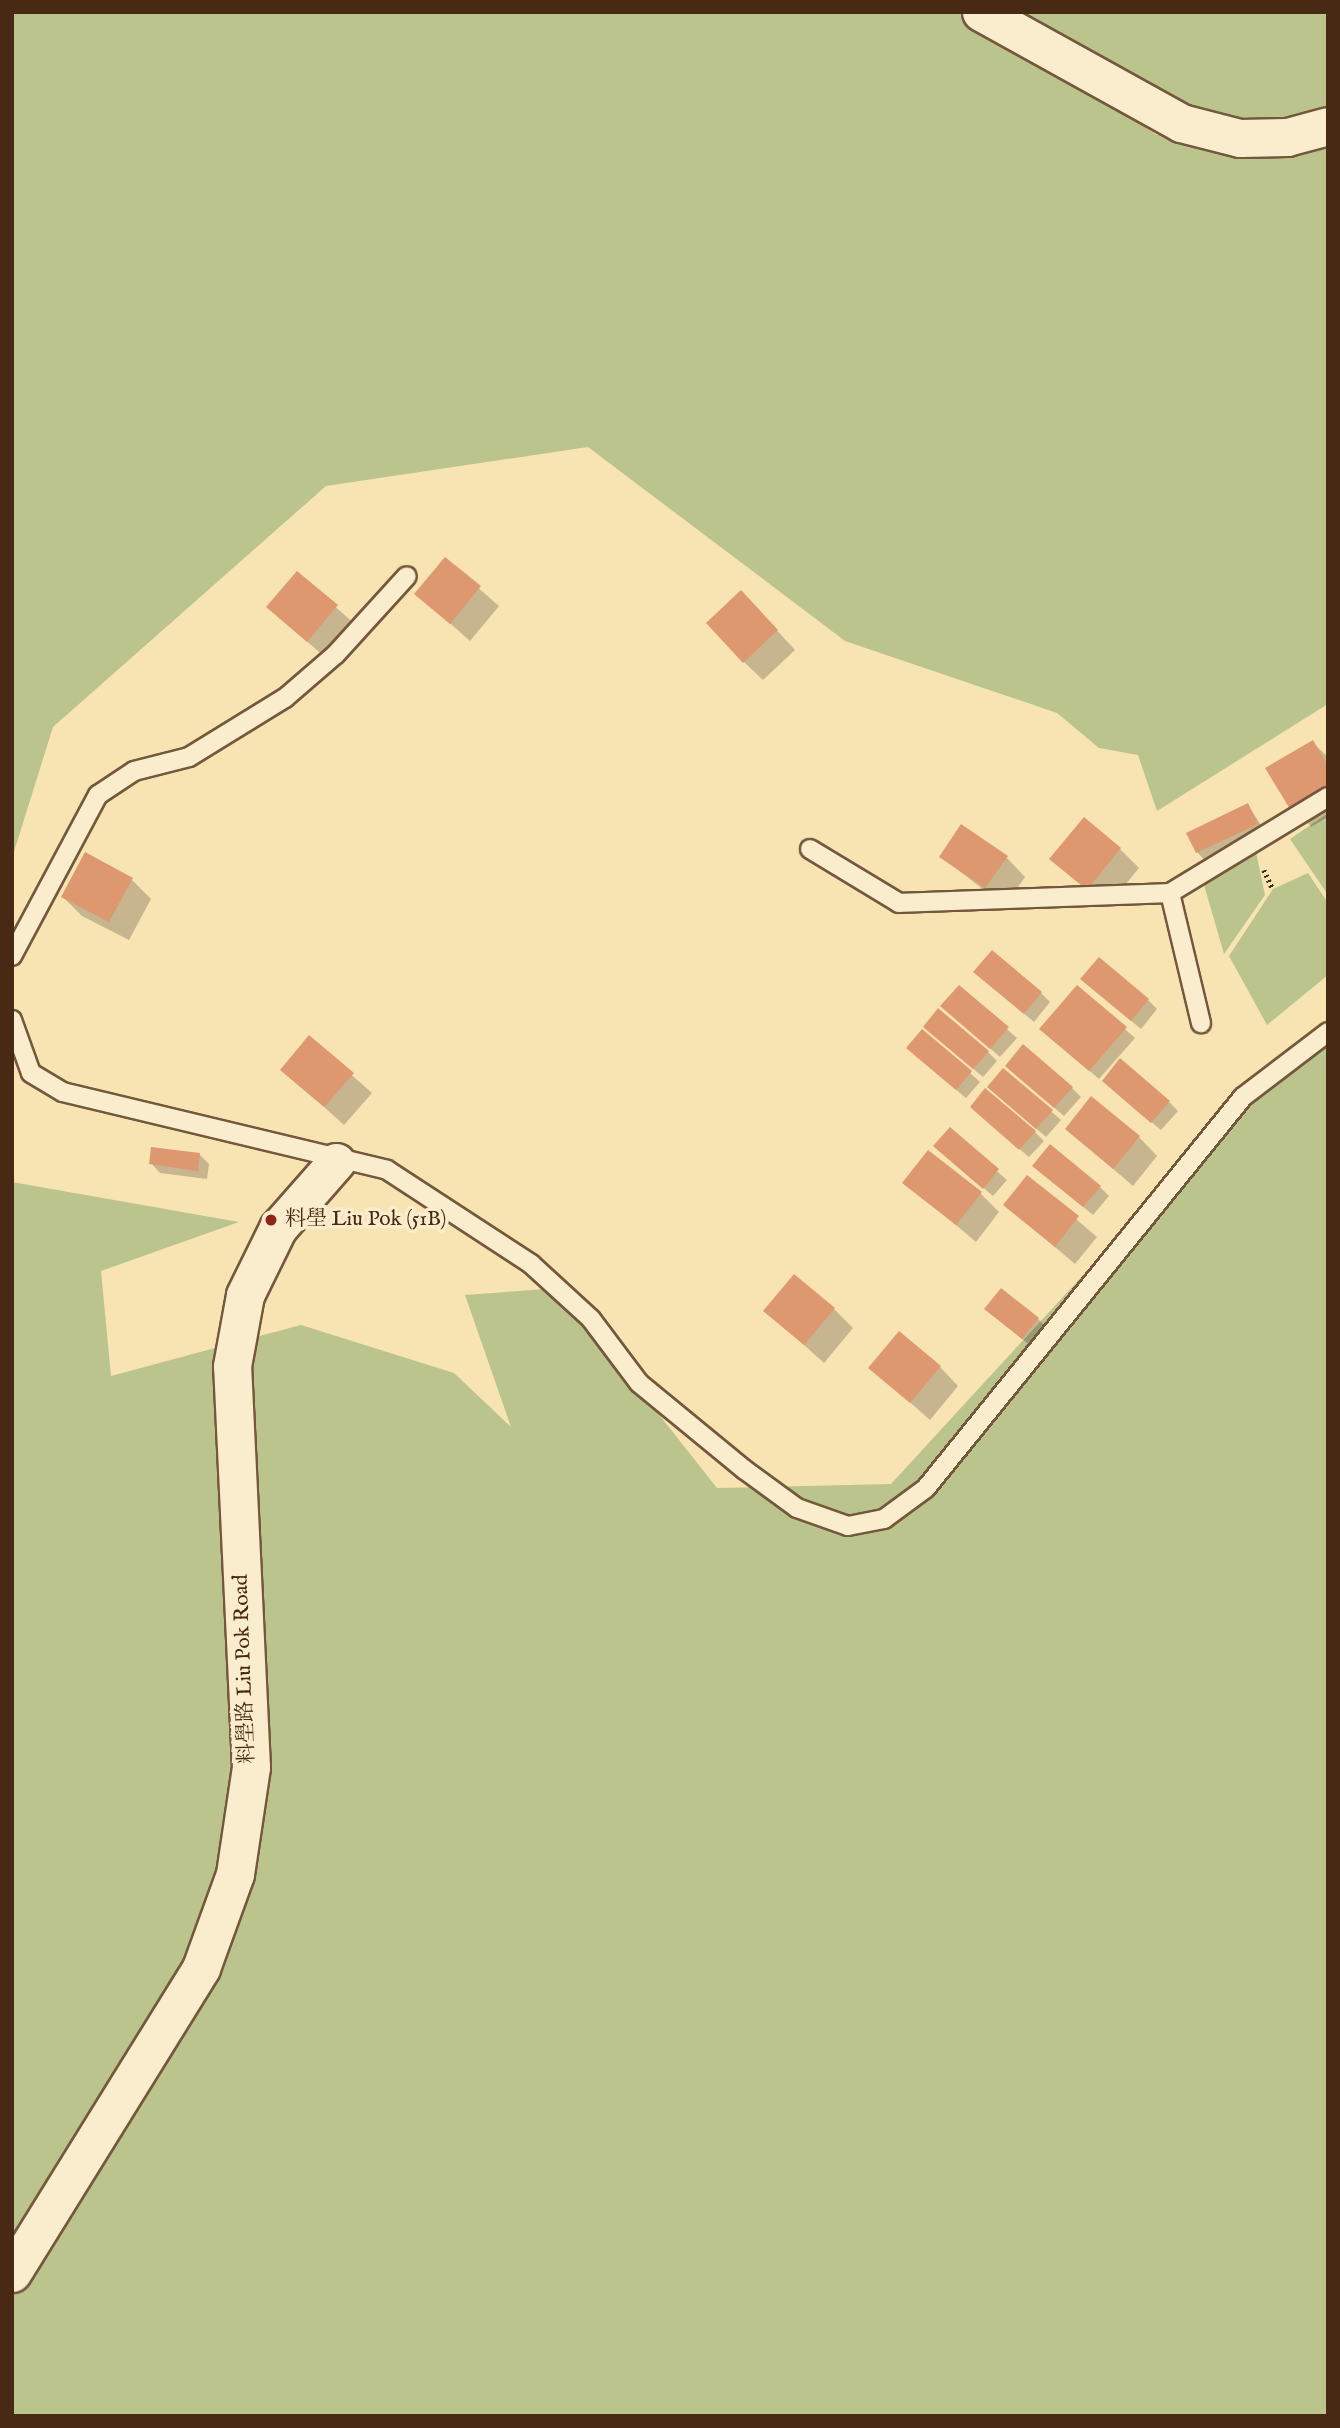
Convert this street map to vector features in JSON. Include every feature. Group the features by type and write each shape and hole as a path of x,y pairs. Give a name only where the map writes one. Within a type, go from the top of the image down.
{"street":[{"path":"981,12 1181,123 1240,138 1287,137 1328,126"},
{"name":"料壆路 Liu Pok Road","path":"12,2273 201,1968 235,1874 251,1767 232,1366 245,1295 278,1228 336,1162"}],"lane":[{"path":"12,956 98,795 135,771 189,757 285,698 337,654 407,576"},
{"path":"810,849 899,903 1170,893 1328,797"},
{"path":"1170,893 1201,1023"},
{"path":"12,1020 31,1073 63,1092 336,1162 387,1170 531,1264 591,1319 639,1383 797,1508 848,1526 884,1519 926,1488 1243,1097 1328,1031"}],"green space":[{"path":"12,12 965,12 1157,135 1200,134 972,12 1328,12 1328,704 1157,811 1138,755 1099,748 1057,713 845,641 588,447 326,486 53,727 12,858"},
{"path":"1328,813 1328,895 1290,839"},
{"path":"1256,852 1265,895 1224,954 1204,885"},
{"path":"1308,873 1328,903 1328,975 1267,1025 1229,956 1273,889"},
{"path":"1328,1034 1328,2416 12,2416 12,1182 239,1222 101,1271 111,1376 301,1325 454,1373 511,1427 465,1295 559,1288 717,1488 891,1484 1267,1075"}],"building":[{"path":"445,557 481,586 450,624 414,594"},
{"path":"297,571 338,605 307,642 266,607"},
{"path":"741,590 778,630 743,663 706,623"},
{"path":"1313,740 1328,766 1328,786 1290,809 1265,768"},
{"path":"1248,803 1258,824 1196,853 1186,833"},
{"path":"1084,817 1121,848 1087,890 1049,859"},
{"path":"961,824 1008,856 985,888 939,857"},
{"path":"85,852 133,878 109,922 61,897"},
{"path":"992,950 1042,992 1024,1014 973,972"},
{"path":"1099,957 1149,999 1131,1021 1080,979"},
{"path":"959,985 1009,1027 990,1049 940,1006"},
{"path":"1077,985 1127,1027 1089,1071 1039,1029"},
{"path":"938,1008 989,1051 973,1069 923,1027"},
{"path":"922,1029 972,1071 956,1090 906,1048"},
{"path":"309,1035 354,1073 324,1107 280,1070"},
{"path":"1023,1044 1073,1087 1054,1108 1005,1066"},
{"path":"1120,1058 1170,1101 1151,1123 1102,1081"},
{"path":"1003,1068 1053,1110 1036,1129 987,1087"},
{"path":"985,1088 1036,1131 1019,1150 970,1107"},
{"path":"1091,1096 1140,1136 1113,1169 1065,1129"},
{"path":"950,1127 999,1169 983,1189 933,1146"},
{"path":"1050,1144 1101,1186 1083,1207 1032,1166"},
{"path":"151,1147 200,1153 198,1171 149,1164"},
{"path":"928,1150 982,1192 956,1225 902,1183"},
{"path":"1027,1175 1079,1216 1055,1247 1003,1205"},
{"path":"794,1274 835,1308 804,1345 763,1311"},
{"path":"1001,1288 1039,1318 1022,1339 984,1309"},
{"path":"899,1331 941,1366 910,1403 868,1368"}],"place":[{"name":"料壆 Liu Pok (51B)","path":"271,1220"}]}
